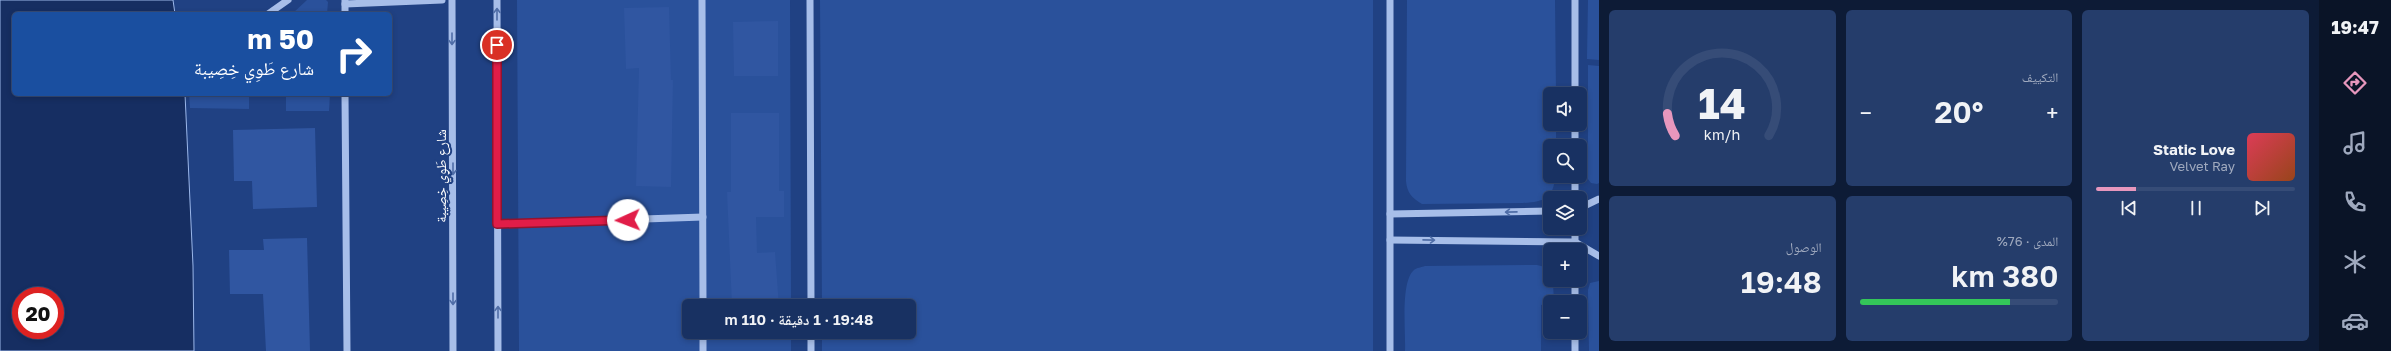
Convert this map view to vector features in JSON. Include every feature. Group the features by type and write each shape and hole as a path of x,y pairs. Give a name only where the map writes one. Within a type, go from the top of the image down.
{"street":[{"path":"271,12 288,0"},
{"path":"345,2 442,0"},
{"name":"شارع طَوِي خِصِيبة","path":"452,0 453,351"},
{"path":"497,0 498,351"},
{"path":"702,0 703,299"},
{"path":"810,0 811,299"},
{"path":"1390,0 1390,351"},
{"path":"1575,0 1575,87"},
{"path":"345,96 348,351"},
{"path":"1587,205 1599,199"},
{"path":"1390,214 1543,211"},
{"path":"497,224 703,217"},
{"path":"1575,235 1575,242"},
{"path":"1390,240 1575,242 1599,256"},
{"path":"703,339 703,351"},
{"path":"811,339 811,351"},
{"path":"1576,339 1576,351"}],"shaded area":[{"path":"0,0 173,0 175,12 12,12 12,96 185,96 193,266 194,351 0,351"},
{"path":"307,0 326,0 328,2 327,12 294,12"},
{"path":"517,0 790,0 791,299 682,299 682,339 791,339 791,351 519,351"},
{"path":"820,0 1373,0 1373,351 822,351 822,339 916,339 916,299 822,299"},
{"path":"1407,0 1555,0 1556,87 1543,87 1543,131 1556,131 1556,139 1543,139 1543,183 1554,183 1552,191 1543,191 1542,200 1523,203 1422,204 1415,200 1411,195 1406,181"},
{"path":"1588,0 1599,0 1599,60 1587,59"},
{"path":"1588,65 1599,66 1599,183 1597,184 1591,183 1588,179"},
{"path":"189,96 249,96 249,109 190,108"},
{"path":"286,96 330,96 329,111 286,111"},
{"path":"1537,265 1543,266 1543,287 1553,287 1554,295 1543,295 1543,305 1541,305 1541,351 1405,351 1405,296 1407,285 1414,270 1425,266"},
{"path":"1599,281 1599,351 1589,351 1588,290 1590,283"}],"building":[{"path":"669,7 671,80 673,80 671,187 636,186 639,68 626,69 624,8"},
{"path":"778,21 778,76 734,76 733,22"},
{"path":"731,113 779,113 779,191 784,191 784,217 756,217 757,253 775,252 778,299 732,299 727,192 731,192"},
{"path":"315,128 317,207 253,209 252,181 234,181 233,130"},
{"path":"307,238 310,351 266,351 263,294 230,294 229,250 264,250 263,239"}],"route":[{"path":"497,45 497,224 628,220"}]}
